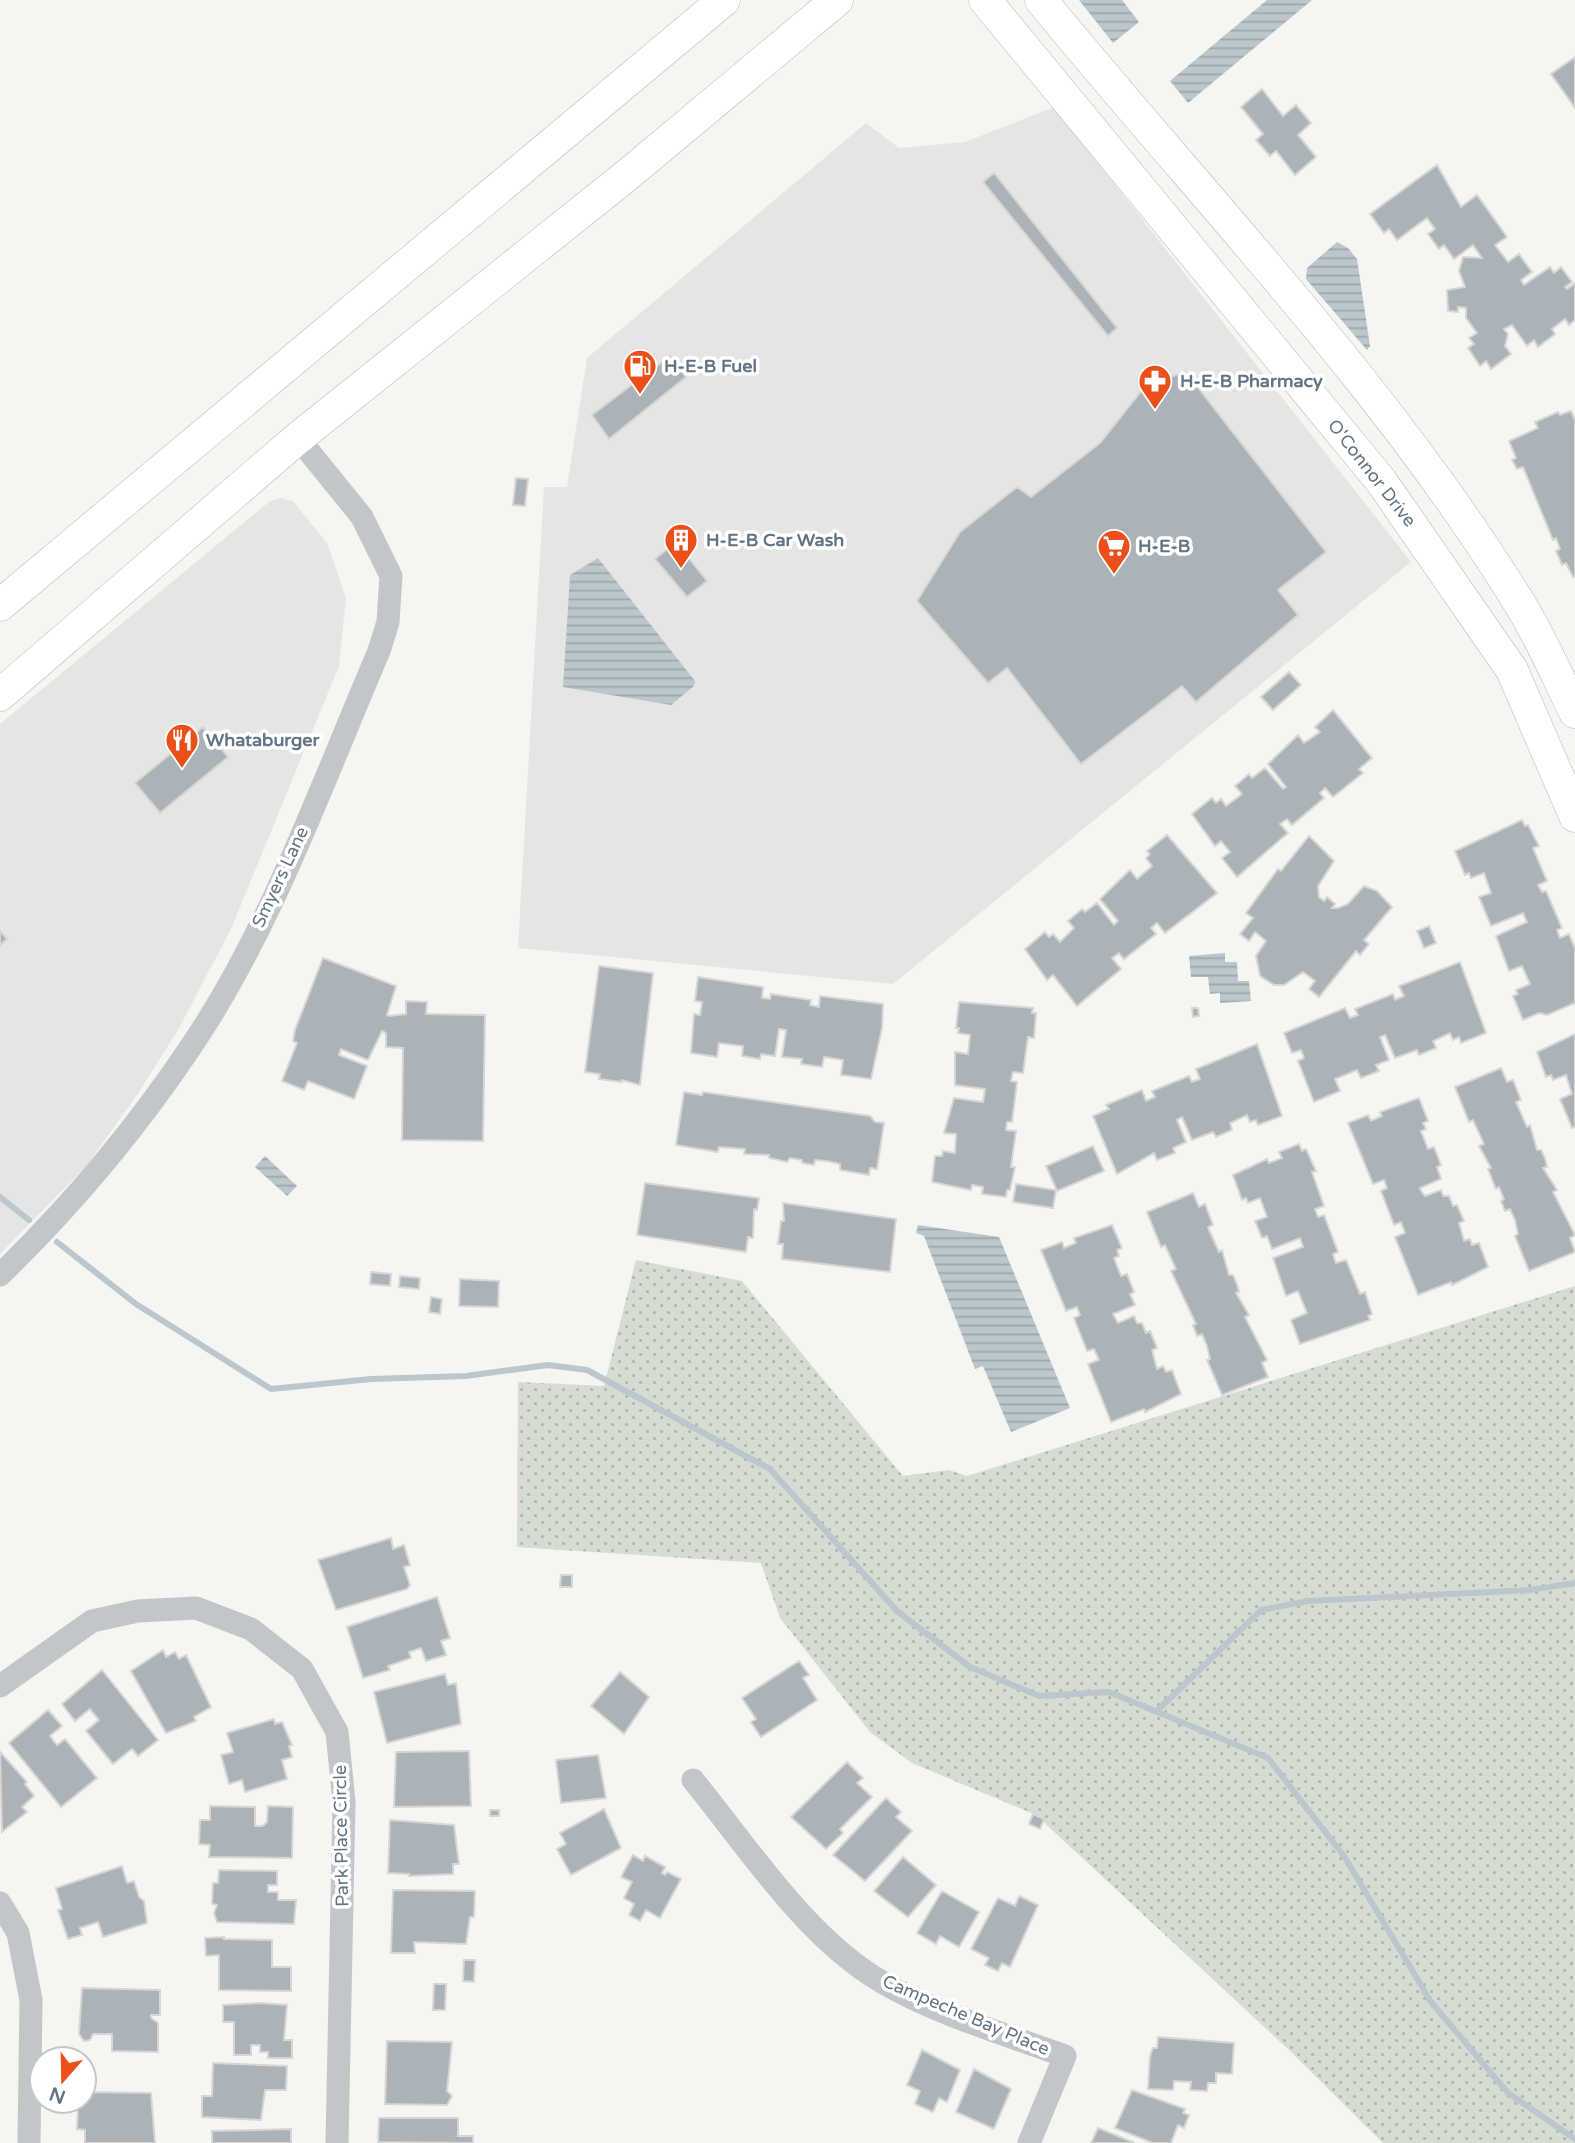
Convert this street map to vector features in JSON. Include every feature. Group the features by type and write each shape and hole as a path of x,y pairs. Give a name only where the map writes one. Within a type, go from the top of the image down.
{"main road":[{"path":"0,605 724,0"},
{"path":"0,695 298,438 626,176 837,0"},
{"name":"O'Connor Drive","path":"985,0 1381,481 1505,660 1575,816"},
{"path":"1041,0 1264,264 1450,498 1521,606 1575,712"},
{"path":"1118,163 1174,203 1222,260 1234,269 1264,264"},
{"path":"1226,293 1242,291 1269,304 1387,444 1450,498"}],"street":[{"name":"Smyers Lane","path":"0,1275 84,1188 151,1105 191,1047 230,981 281,881 379,651 388,622 391,576 362,517 298,438"},
{"name":"Park Place Circle","path":"0,1686 92,1621 150,1610 196,1608 251,1629 302,1669 337,1732 344,1802 337,2143"},
{"name":"Campeche Bay Place","path":"693,1780 785,1894 825,1937 881,1982 997,2031 1065,2056 1029,2143"},
{"path":"0,1903 18,1933 31,2000 29,2143"}],"shaded area":[{"path":"1079,0 1122,0 1139,22 1113,43"},
{"path":"1267,0 1312,0 1188,103 1170,81"},
{"path":"1054,107 1411,562 893,984 518,948 544,487 567,487 587,358 866,123 899,148 965,142"},
{"path":"1337,242 1348,248 1357,259 1370,346 1367,350 1306,279 1307,268"},
{"path":"280,498 293,501 327,543 346,598 339,666 231,929 178,1030 137,1095 87,1165 0,1254 0,724 270,501"},
{"path":"598,558 695,681 694,686 671,705 563,687 570,575"},
{"path":"1225,953 1225,962 1237,962 1238,981 1249,981 1251,1001 1220,1003 1220,993 1210,994 1208,977 1191,977 1189,956"},
{"path":"265,1156 297,1186 287,1196 255,1167"},
{"path":"918,1225 999,1237 1070,1408 1011,1432 983,1366 975,1369 924,1236 916,1233"},
{"path":"636,1260 742,1281 903,1476 949,1470 967,1476 1575,1286 1575,2143 1383,2143 1289,2050 1036,1815 912,1763 870,1732 780,1618 761,1563 517,1547 518,1382 604,1386"}],"building":[{"path":"1575,57 1575,108 1551,74"},
{"path":"1262,89 1283,116 1296,105 1311,123 1298,135 1316,157 1295,175 1276,151 1270,156 1256,140 1263,134 1241,107"},
{"path":"1437,165 1461,207 1477,195 1507,237 1495,245 1508,262 1519,254 1532,272 1521,280 1524,285 1550,267 1554,273 1561,267 1572,282 1565,287 1567,289 1575,283 1575,320 1569,325 1565,319 1552,329 1555,334 1538,347 1534,340 1527,346 1512,325 1504,329 1508,334 1505,346 1511,354 1491,369 1486,361 1480,366 1468,348 1474,344 1469,338 1477,333 1466,318 1466,308 1458,307 1458,312 1448,311 1447,290 1465,287 1459,271 1463,257 1482,258 1473,245 1454,259 1444,245 1439,249 1428,234 1435,229 1427,218 1397,240 1389,229 1384,233 1370,214"},
{"path":"994,173 1117,328 1108,336 983,182"},
{"name":"H-E-B Fuel","path":"670,356 686,377 609,439 592,415"},
{"name":"H-E-B","path":"1185,371 1326,552 1278,590 1298,615 1196,702 1182,686 1081,764 1007,668 988,683 917,601 960,532 1017,487 1031,497 1100,443 1143,389"},
{"path":"1571,411 1575,420 1573,577 1566,563 1562,565 1556,551 1560,549 1556,538 1553,540 1523,467 1517,469 1512,460 1516,458 1509,441 1538,428 1535,422 1558,412 1560,415"},
{"path":"516,478 528,479 525,506 513,505"},
{"name":"H-E-B Car Wash","path":"676,542 707,581 687,597 655,559"},
{"path":"1289,672 1301,685 1273,710 1261,697"},
{"path":"1333,710 1372,758 1359,769 1363,773 1333,797 1325,788 1320,793 1324,798 1292,825 1287,819 1280,824 1288,833 1237,877 1222,858 1230,852 1221,841 1215,846 1192,814 1212,798 1216,803 1221,799 1226,806 1242,794 1235,786 1249,774 1252,778 1265,768 1283,789 1286,787 1268,764 1298,735 1304,743 1320,732 1315,727"},
{"name":"Whataburger","path":"203,727 228,757 160,813 135,783"},
{"path":"1522,820 1525,826 1528,825 1539,846 1533,848 1547,881 1538,885 1542,892 1546,891 1562,928 1557,930 1560,938 1569,934 1575,948 1575,1003 1547,1015 1539,1013 1523,1020 1513,996 1518,994 1516,990 1530,984 1522,966 1509,971 1496,936 1527,922 1523,913 1491,926 1479,897 1491,893 1484,873 1471,878 1469,873 1465,875 1455,851"},
{"path":"1167,835 1217,893 1165,933 1157,923 1151,928 1156,934 1124,959 1119,953 1112,958 1121,969 1077,1006 1053,975 1047,980 1025,949 1045,932 1049,937 1053,934 1060,942 1074,928 1068,921 1082,909 1085,912 1097,903 1114,925 1118,921 1100,899 1130,870 1137,879 1152,866 1146,858 1150,854 1147,851"},
{"path":"1309,836 1334,861 1318,886 1319,897 1324,901 1327,897 1335,904 1332,908 1338,908 1348,904 1364,886 1377,891 1392,907 1364,940 1369,944 1360,955 1356,951 1319,997 1309,989 1315,981 1303,972 1284,985 1274,985 1260,976 1256,956 1266,941 1255,932 1249,941 1240,934 1253,918 1246,913 1278,869 1281,871"},
{"path":"1429,926 1436,943 1424,948 1417,931"},
{"path":"0,931 7,939 0,945"},
{"path":"323,958 396,986 387,1015 389,1016 406,1014 406,1001 427,1002 426,1014 485,1015 483,1141 402,1140 403,1048 386,1047 386,1033 382,1031 368,1060 341,1049 339,1055 367,1066 354,1099 308,1081 304,1090 282,1081 297,1043 293,1041 295,1030"},
{"path":"1460,962 1486,1033 1461,1043 1459,1037 1453,1040 1450,1033 1433,1041 1436,1048 1419,1055 1417,1050 1395,1058 1385,1035 1380,1037 1389,1060 1376,1065 1379,1071 1361,1078 1357,1070 1335,1079 1340,1091 1314,1102 1298,1061 1304,1058 1301,1050 1292,1053 1284,1033 1345,1008 1350,1018 1358,1015 1355,1009 1393,994 1395,1000 1404,996 1399,986"},
{"path":"599,966 653,973 640,1085 622,1080 599,1079 600,1074 585,1072"},
{"path":"698,977 763,987 762,998 770,999 771,994 811,1000 810,1005 819,1007 820,996 883,1004 882,1028 871,1079 841,1075 843,1060 824,1057 822,1067 801,1064 802,1059 782,1057 786,1030 779,1029 775,1056 761,1054 760,1059 742,1056 743,1046 719,1043 717,1057 691,1053 694,1014 700,1015 702,1002 695,1001"},
{"path":"959,1002 1033,1008 1032,1013 1036,1013 1034,1038 1028,1037 1023,1073 1013,1072 1011,1081 1017,1082 1012,1122 1007,1122 1006,1130 1016,1131 1011,1167 1015,1167 1006,1197 982,1194 983,1187 972,1185 971,1190 932,1182 935,1156 942,1156 943,1151 955,1153 956,1134 944,1133 954,1098 983,1102 985,1089 955,1085 955,1052 968,1054 970,1035 958,1033 959,1028 956,1028"},
{"path":"1192,1008 1198,1008 1199,1016 1193,1017"},
{"path":"1575,1034 1575,1127 1572,1128 1560,1099 1572,1094 1566,1075 1553,1080 1551,1075 1546,1077 1537,1052"},
{"path":"1257,1044 1282,1116 1258,1125 1256,1120 1250,1122 1247,1115 1230,1123 1232,1130 1216,1137 1213,1132 1192,1140 1182,1117 1177,1120 1186,1142 1173,1148 1175,1153 1157,1160 1154,1153 1117,1174 1093,1116 1109,1109 1106,1105 1142,1090 1146,1101 1155,1097 1152,1091 1189,1076 1192,1082 1200,1079 1196,1069"},
{"path":"1501,1068 1507,1082 1513,1080 1521,1100 1516,1102 1527,1127 1530,1125 1537,1150 1541,1150 1545,1158 1547,1167 1543,1168 1557,1190 1553,1192 1575,1235 1570,1238 1575,1252 1529,1271 1515,1236 1518,1234 1515,1220 1510,1209 1505,1211 1501,1201 1504,1199 1499,1187 1496,1189 1488,1169 1491,1168 1479,1146 1484,1144 1473,1120 1469,1122 1455,1087"},
{"path":"684,1092 702,1095 703,1092 870,1116 875,1122 884,1123 877,1169 870,1168 869,1175 840,1170 840,1164 827,1161 815,1160 814,1165 790,1158 787,1162 769,1158 769,1155 744,1154 745,1149 719,1147 718,1152 676,1145"},
{"path":"1419,1098 1428,1121 1423,1123 1426,1129 1421,1131 1428,1149 1434,1147 1441,1165 1437,1167 1441,1179 1420,1188 1421,1191 1425,1196 1441,1190 1443,1196 1449,1196 1453,1206 1457,1205 1464,1221 1459,1223 1464,1241 1470,1239 1472,1245 1479,1243 1488,1267 1452,1285 1451,1282 1418,1295 1395,1237 1405,1233 1401,1222 1394,1225 1381,1191 1387,1188 1384,1180 1373,1184 1348,1123 1368,1115 1371,1121 1382,1116 1380,1112"},
{"path":"1299,1144 1302,1151 1306,1149 1316,1171 1312,1172 1324,1206 1315,1209 1318,1217 1324,1215 1338,1252 1333,1254 1336,1263 1346,1260 1360,1294 1365,1292 1372,1314 1368,1316 1370,1320 1300,1344 1291,1320 1307,1313 1298,1291 1286,1296 1273,1258 1303,1247 1300,1238 1272,1249 1267,1236 1262,1238 1255,1221 1267,1217 1260,1198 1248,1203 1246,1198 1242,1200 1233,1175 1267,1159 1269,1163 1282,1158 1279,1152"},
{"path":"1093,1146 1104,1171 1057,1191 1046,1166"},
{"path":"645,1183 759,1198 757,1210 754,1209 753,1238 748,1237 746,1252 637,1235"},
{"path":"1016,1184 1056,1190 1053,1208 1013,1202"},
{"path":"1193,1193 1199,1207 1205,1204 1213,1225 1208,1227 1219,1252 1222,1250 1229,1275 1233,1275 1237,1284 1239,1292 1236,1293 1249,1315 1245,1317 1267,1360 1262,1363 1268,1377 1222,1395 1207,1360 1210,1359 1207,1346 1202,1334 1197,1336 1193,1325 1196,1324 1171,1271 1176,1269 1165,1245 1161,1247 1147,1212"},
{"path":"783,1203 896,1219 890,1272 782,1259 783,1244 778,1244 781,1221 784,1221"},
{"path":"1112,1225 1122,1248 1117,1250 1119,1256 1114,1258 1121,1276 1127,1274 1134,1292 1130,1294 1135,1305 1113,1314 1118,1323 1134,1316 1137,1323 1142,1323 1146,1333 1150,1331 1157,1348 1152,1350 1157,1369 1163,1366 1166,1372 1172,1370 1181,1394 1145,1412 1144,1409 1111,1422 1088,1364 1099,1360 1094,1349 1087,1351 1074,1318 1080,1315 1077,1307 1066,1311 1041,1250 1062,1242 1064,1248 1076,1243 1074,1238"},
{"path":"371,1272 391,1274 390,1286 370,1284"},
{"path":"400,1276 420,1278 419,1289 399,1287"},
{"path":"460,1279 499,1281 498,1307 459,1306"},
{"path":"431,1297 442,1299 440,1314 429,1312"},
{"path":"391,1538 393,1549 404,1545 410,1565 404,1567 410,1585 407,1589 336,1610 318,1560"},
{"path":"561,1575 572,1575 572,1587 560,1587"},
{"path":"437,1597 450,1638 441,1641 446,1655 426,1661 421,1648 409,1652 411,1658 388,1666 390,1670 363,1678 347,1627"},
{"path":"163,1650 166,1657 175,1652 179,1659 186,1655 211,1707 194,1717 196,1721 166,1733 131,1671"},
{"path":"799,1661 809,1675 803,1678 817,1700 761,1737 751,1722 756,1719 742,1698"},
{"path":"102,1670 158,1740 138,1756 132,1749 113,1764 86,1731 99,1720 90,1709 75,1721 62,1704"},
{"path":"620,1672 649,1697 624,1734 591,1706"},
{"path":"445,1674 448,1685 456,1683 461,1724 387,1743 374,1692"},
{"path":"48,1710 62,1726 50,1736 57,1745 65,1739 97,1778 61,1807 9,1743"},
{"path":"274,1719 275,1724 282,1722 292,1745 289,1746 292,1757 282,1760 287,1779 245,1792 242,1780 229,1784 221,1755 233,1752 227,1733"},
{"path":"469,1751 471,1806 394,1807 396,1752"},
{"path":"0,1752 27,1782 25,1784 34,1796 22,1807 27,1812 2,1832"},
{"path":"598,1755 606,1798 561,1803 556,1760"},
{"path":"847,1762 863,1778 857,1783 872,1797 840,1829 843,1833 826,1849 791,1817"},
{"path":"886,1798 901,1812 896,1817 912,1831 865,1881 833,1855"},
{"path":"210,1806 255,1807 255,1826 263,1826 267,1822 268,1806 293,1807 292,1858 209,1857 210,1845 199,1844 200,1820 210,1820"},
{"path":"604,1809 621,1848 571,1875 557,1849 566,1844 560,1833"},
{"path":"490,1810 499,1810 499,1816 490,1816"},
{"path":"1033,1814 1044,1819 1040,1829 1029,1824"},
{"path":"390,1820 454,1825 459,1864 453,1864 453,1874 409,1876 388,1873"},
{"path":"633,1855 643,1861 645,1856 665,1867 662,1873 665,1875 667,1872 681,1879 660,1918 646,1910 640,1921 629,1915 634,1904 624,1898 632,1882 621,1877"},
{"path":"903,1857 936,1885 908,1917 874,1891"},
{"path":"122,1866 127,1883 134,1881 139,1897 144,1901 147,1923 103,1937 98,1922 80,1928 82,1935 68,1939 58,1910 62,1909 56,1888"},
{"path":"219,1870 277,1871 277,1885 268,1885 268,1892 278,1892 278,1900 296,1900 294,1924 217,1922 214,1913 217,1905 212,1904 213,1883 218,1883"},
{"path":"393,1890 475,1891 474,1917 470,1917 466,1944 414,1942 415,1953 391,1953"},
{"path":"942,1891 979,1912 959,1947 940,1936 936,1944 917,1933"},
{"path":"1019,1896 1038,1905 1010,1967 1002,1963 998,1971 985,1965 989,1958 971,1949 998,1898 1015,1906"},
{"path":"205,1938 272,1940 272,1967 291,1967 291,1991 219,1990 219,1955 206,1956"},
{"path":"464,1960 475,1960 474,1982 463,1981"},
{"path":"434,1984 446,1984 445,2010 433,2010"},
{"path":"82,1988 160,1990 160,2015 151,2015 158,2023 158,2052 112,2051 112,2034 93,2034 90,2040 84,2041 79,2034"},
{"path":"223,2005 287,2005 284,2040 292,2040 292,2058 268,2058 268,2052 260,2052 260,2045 251,2045 251,2055 234,2055 234,2022 223,2022"},
{"path":"1158,2037 1234,2043 1232,2074 1216,2073 1216,2083 1208,2083 1207,2091 1190,2090 1191,2082 1174,2081 1173,2090 1148,2089 1150,2056 1153,2048 1157,2048"},
{"path":"387,2041 452,2042 447,2091 452,2096 447,2105 385,2104"},
{"path":"922,2050 960,2070 947,2102 939,2098 933,2112 915,2104 920,2091 907,2085"},
{"path":"213,2063 287,2066 286,2090 265,2090 261,2120 202,2117 202,2096 212,2096"},
{"path":"974,2069 1011,2089 994,2129 956,2112"},
{"path":"1132,2090 1185,2109 1183,2113 1189,2115 1184,2128 1178,2125 1171,2143 1153,2143 1115,2128"},
{"path":"98,2092 151,2093 155,2143 85,2143 85,2130 77,2129 78,2115 98,2115"},
{"path":"379,2118 458,2118 458,2136 473,2136 473,2143 378,2142"},
{"path":"1098,2128 1135,2143 1091,2143"},
{"path":"291,2129 291,2143 212,2143 212,2131"}],"waterway":[{"path":"0,1197 29,1220"},
{"path":"57,1242 136,1304 271,1389 371,1379 466,1376 548,1365 587,1370 770,1469 897,1611 970,1667 1039,1696 1109,1692 1268,1758 1344,1856 1431,2002 1508,2093 1575,2139"},
{"path":"1157,1711 1261,1610 1309,1601 1530,1590 1575,1583"}],"place":[{"name":"H-E-B Fuel","path":"640,396"},
{"name":"H-E-B Pharmacy","path":"1155,411"},
{"name":"H-E-B Car Wash","path":"681,570"},
{"name":"H-E-B","path":"1114,576"},
{"name":"Whataburger","path":"182,770"}]}
